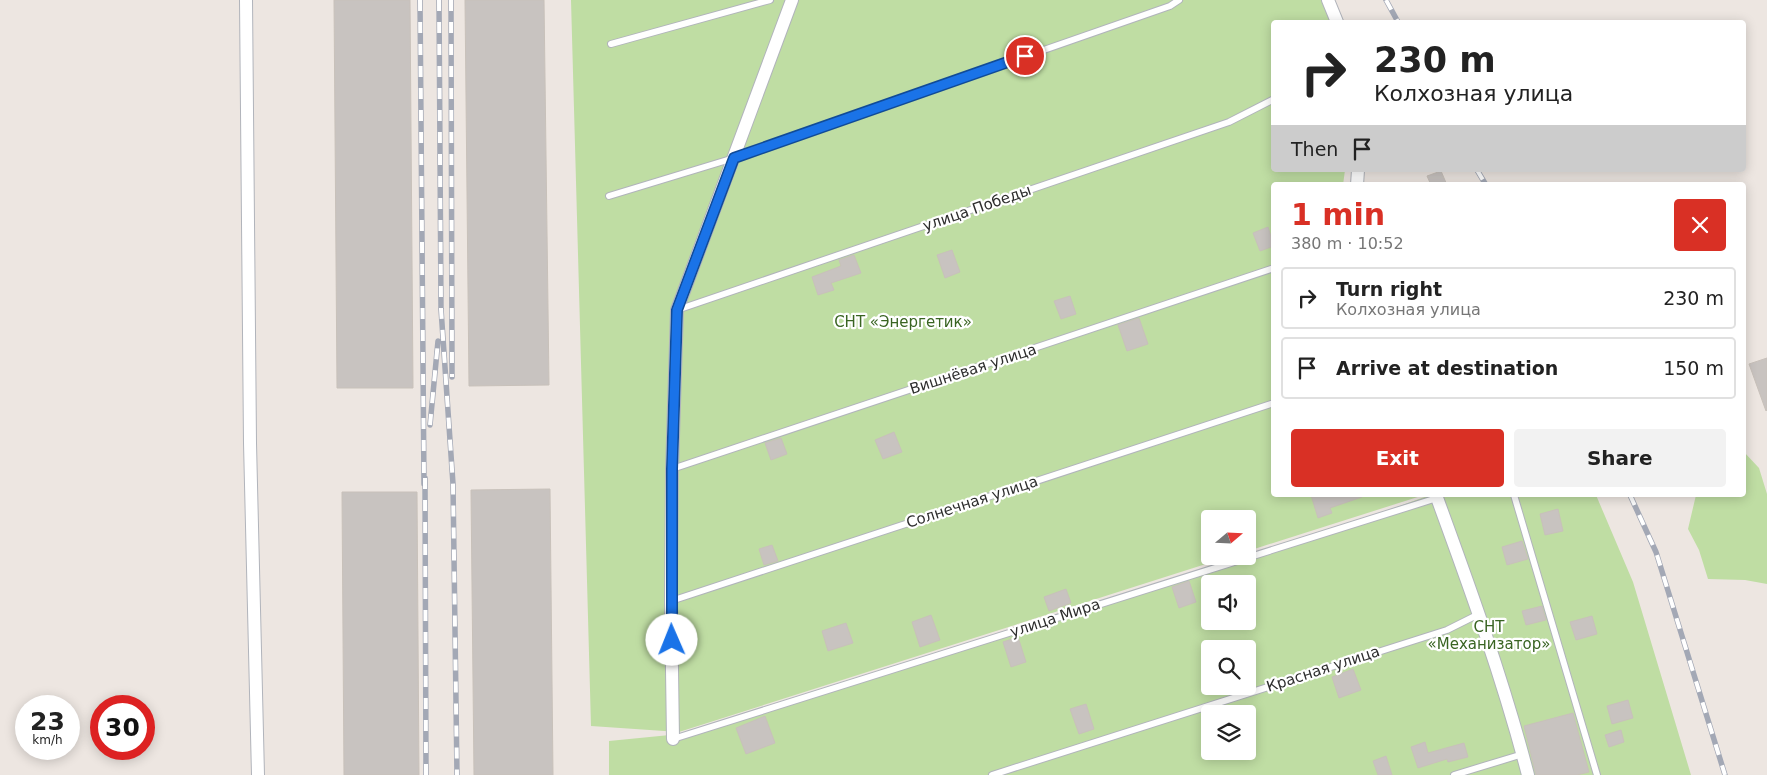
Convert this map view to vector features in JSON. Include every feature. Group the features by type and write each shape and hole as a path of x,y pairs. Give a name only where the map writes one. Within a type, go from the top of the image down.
{"street":[{"path":"246,0 250,443 258,775"},
{"path":"674,739 671,601 672,469 677,310 792,0"},
{"path":"1328,0 1336,20"},
{"path":"1437,497 1480,614 1508,700 1528,775"}],"lane":[{"path":"611,44 770,0"},
{"path":"609,196 734,158 1170,6 1179,0"},
{"name":"улица Победы","path":"677,310 1229,122 1271,101"},
{"name":"Вишнёвая улица","path":"672,469 1271,269"},
{"name":"Солнечная улица","path":"671,601 1271,404"},
{"name":"улица Мира","path":"674,739 1434,497"},
{"path":"1515,497 1597,775"},
{"name":"Красная улица","path":"992,775 1447,630 1480,614"},
{"path":"1454,775 1523,754"}],"green space":[{"name":"СНТ «Энергетик»","path":"571,0 1333,0 1342,20 1271,20 1271,172 1345,172 1343,182 1271,182 1271,497 1418,497 1256,548 1256,510 1201,510 1201,565 1203,565 679,732 591,726"},
{"path":"1746,454 1759,468 1767,494 1767,584 1745,580 1708,579 1699,550 1688,529 1696,497 1746,497"},
{"name":"СНТ «Механизатор»","path":"1424,497 1597,497 1633,582 1691,775 609,775 609,741 680,734 1214,565 1256,565 1256,552"}],"building":[{"path":"334,0 410,0 413,388 337,388"},
{"path":"465,0 544,0 549,385 469,386"},
{"path":"1441,172 1446,182 1430,182 1427,176"},
{"path":"1268,227 1271,236 1271,247 1260,251 1253,233"},
{"path":"952,250 960,272 945,278 937,255"},
{"path":"854,255 861,273 831,283 834,290 818,295 812,277 841,266 839,260"},
{"path":"1070,296 1076,314 1061,319 1054,301"},
{"path":"1139,318 1148,344 1127,351 1118,325"},
{"path":"1767,358 1767,410 1766,411 1749,364"},
{"path":"894,432 902,452 883,459 875,440"},
{"path":"781,438 787,454 771,460 765,443"},
{"path":"550,489 553,775 474,775 471,490"},
{"path":"342,492 417,492 419,775 344,775"},
{"path":"1312,497 1362,497 1330,508 1332,513 1318,518"},
{"path":"1558,509 1563,531 1545,535 1540,514"},
{"path":"1522,541 1528,559 1507,565 1502,547"},
{"path":"772,545 778,561 764,565 759,549"},
{"path":"1189,581 1196,602 1179,608 1172,587"},
{"path":"1066,589 1071,603 1049,611 1044,597"},
{"path":"1542,606 1546,620 1526,625 1522,611"},
{"path":"931,615 940,640 920,647 912,622"},
{"path":"1592,616 1597,634 1576,640 1570,622"},
{"path":"846,623 853,643 828,651 822,631"},
{"path":"1018,637 1026,662 1011,667 1003,642"},
{"path":"1353,669 1361,690 1339,698 1332,677"},
{"path":"1628,700 1633,718 1612,724 1607,706"},
{"path":"1086,704 1094,729 1079,734 1070,709"},
{"path":"1573,713 1589,772 1577,775 1536,775 1524,726"},
{"path":"765,716 775,743 746,754 736,728"},
{"path":"1621,730 1624,742 1609,747 1605,735"},
{"path":"1425,742 1428,753 1464,743 1468,757 1448,762 1447,759 1418,768 1411,747"},
{"path":"1386,756 1392,775 1378,775 1373,761"}],"railway":[{"path":"420,0 424,484"},
{"path":"439,0 441,309 453,484 457,775"},
{"path":"451,0 452,377"},
{"path":"1386,0 1397,20"},
{"path":"1478,172 1484,182"},
{"path":"430,425 438,341"},
{"path":"425,478 426,775"},
{"path":"1631,497 1656,552 1725,775"}],"route":[{"path":"672,640 672,469 677,310 734,158 1025,56"}]}
